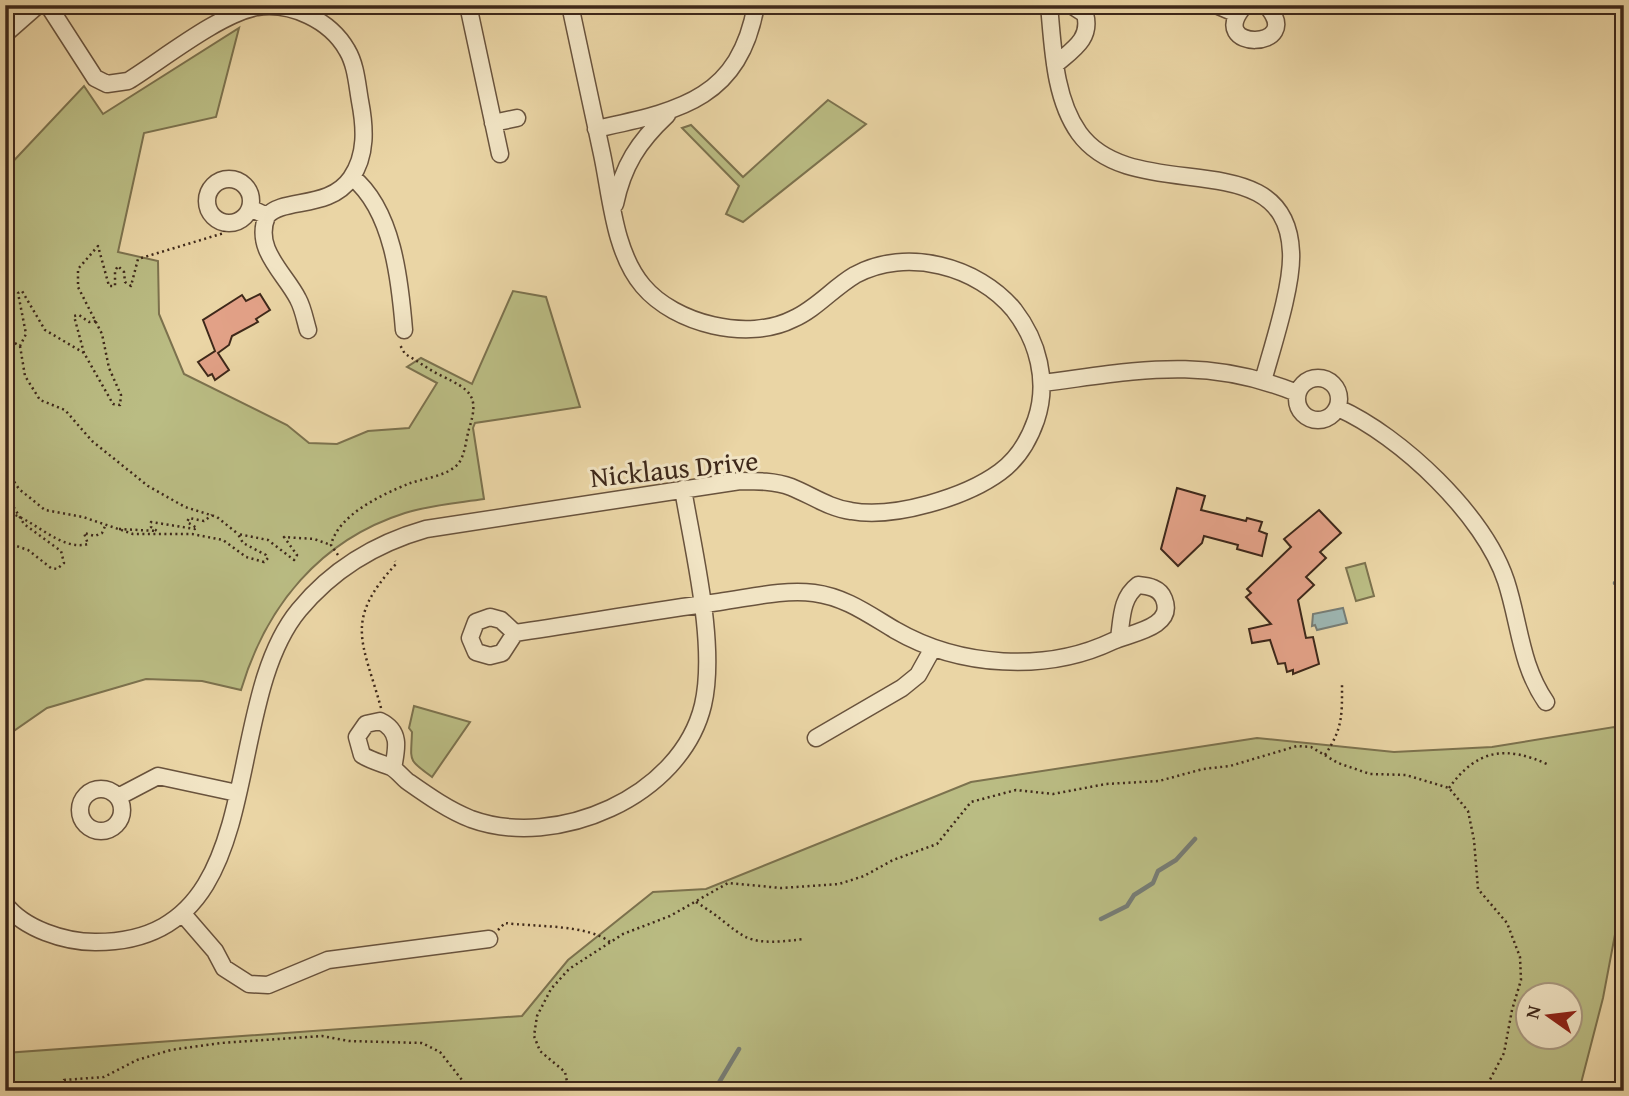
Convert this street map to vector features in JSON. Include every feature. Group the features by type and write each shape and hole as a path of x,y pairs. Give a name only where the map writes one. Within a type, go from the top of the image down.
{"street":[{"path":"5,34 38,5"},
{"path":"48,5 94,78 115,85 128,81 244,10 279,7 313,18 340,40 354,64 365,125 362,151 352,177 346,185 310,204 276,208 267,215 263,231 270,256 298,298 308,330"},
{"path":"468,5 500,154"},
{"name":"Nicklaus Drive","path":"5,904 11,911 44,932 79,942 113,943 145,935 183,914 205,889 222,858 267,666 298,611 346,567 383,543 426,528 683,488 764,481 790,487 851,512 884,512 924,505 975,487 1001,471 1020,453 1032,433 1040,407 1042,383 1038,358 1030,335 1013,309 986,285 954,268 920,262 889,263 856,275 793,320 759,329 713,325 675,312 643,286 621,246 570,5"},
{"path":"596,129 669,113 695,102 732,67 745,44 756,5"},
{"path":"1049,5 1055,65 1072,121 1100,154 1127,168 1142,172 1244,185 1276,210 1289,237 1291,267 1263,381"},
{"path":"1055,65 1085,37 1088,29 1085,14 1071,5"},
{"path":"1216,5 1241,10 1236,25 1240,36 1250,42 1261,42 1271,36 1275,25 1274,14 1266,5"},
{"name":"Nicklaus Drive","path":"614,210 623,170 631,155 646,134 669,113"},
{"path":"493,123 517,118"},
{"path":"352,177 365,187 393,247 398,268 402,336"},
{"path":"229,179 237,180 249,192 250,208 240,220 225,223 217,220 208,207 207,199 214,185 229,179"},
{"path":"250,208 267,215"},
{"path":"1042,383 1122,370 1173,367 1263,381 1297,393"},
{"path":"1314,378 1326,379 1335,386 1340,397 1338,408 1331,416 1321,421 1310,419 1302,413 1297,404 1297,393 1303,383 1314,378"},
{"path":"1338,408 1400,446 1447,492 1473,524 1492,551 1506,579 1521,649 1533,683 1546,702"},
{"path":"393,768 435,801 470,819 504,828 541,829 622,804 663,775 690,738 699,717 708,665 683,488"},
{"path":"515,633 792,592 832,596 933,649 975,658 1042,661 1073,656 1119,638"},
{"path":"816,738 902,688 918,675 933,649"},
{"path":"118,797 149,779 166,776 237,793"},
{"path":"183,914 215,951 224,968 249,984 268,985 328,960 489,939"}],"path":[{"path":"97,321 88,322 79,315 74,316 84,353 113,404 120,405 121,395 109,368 107,349 97,321 78,287 76,274 96,246 100,248 109,286 115,286 115,271 118,266 124,272 125,282 131,286 138,259 224,233 225,223"},
{"path":"5,468 19,489 45,510 106,524 133,534 192,534 223,540 246,556 267,561 266,555 243,543 238,534 212,515 194,511 148,486 92,441 65,410 40,400 25,376 20,346 26,334 19,290 27,295 45,330 84,353"},
{"path":"5,318 13,342 20,346"},
{"path":"331,545 333,534 347,519 408,484 447,471 460,460 473,417 471,394 463,385 405,354 402,336"},
{"path":"5,493 24,524 61,551 64,563 57,569 51,568 28,550 5,542"},
{"path":"5,512 24,516 56,538 81,545 88,544 84,533 95,536 102,533 106,524"},
{"path":"118,528 158,531 150,527 151,523 195,529 197,528 187,522 189,518 204,521 212,515"},
{"path":"238,534 268,540 294,560 297,555 284,537 314,539 331,545 342,561"},
{"path":"382,711 360,626 368,601 396,564 395,561 389,563"},
{"path":"1325,755 1338,736 1343,720 1342,683"},
{"path":"569,1091 565,1072 536,1044 537,1016 551,989 569,969 623,934 734,882 781,888 839,884 864,876 893,860 937,844 971,802 1016,789 1053,794 1105,784 1158,781 1203,769 1230,766 1297,746 1311,747 1338,764 1370,774 1406,775 1449,788 1468,811 1474,840 1478,889 1507,923 1520,957 1521,979 1504,1053 1484,1091"},
{"path":"1449,788 1467,766 1484,756 1518,755 1549,765"},
{"path":"695,902 716,915 741,938 754,942 804,939"},
{"path":"489,939 505,923 593,932 611,943"},
{"path":"63,1091 64,1080 69,1078 89,1080 104,1077 136,1060 171,1051 221,1043 322,1036 349,1041 422,1043 440,1052 462,1080 475,1091"}],"green space":[{"path":"239,28 216,117 144,133 118,252 158,261 159,314 184,374 287,425 309,443 337,444 368,431 409,428 437,383 407,367 421,358 472,384 513,291 546,297 580,407 475,423 473,428 484,499 405,513 347,540 322,559 300,580 281,604 265,631 241,690 202,681 146,679 47,708 5,737 5,170 84,86 103,114"},
{"path":"828,100 866,124 743,222 726,214 739,186 682,128 691,125 743,177"},
{"path":"1365,563 1374,596 1356,601 1346,568"},
{"path":"414,706 470,722 432,777 412,759 412,732 409,728"},
{"path":"1614,727 1624,740 1624,887 1603,998 1579,1091 5,1091 5,1053 522,1016 568,960 653,892 706,889 971,782 1257,738 1394,752 1492,747"}],"water":[{"path":"1343,608 1347,623 1317,630 1315,625 1312,626 1313,614"}],"building":[{"path":"260,294 270,310 256,319 258,322 232,336 229,345 218,353 229,370 215,380 212,374 208,376 198,362 215,351 203,320 242,295 246,301"},
{"path":"1177,488 1205,496 1201,510 1246,521 1247,518 1262,522 1259,531 1267,534 1262,556 1237,549 1238,545 1204,536 1202,543 1178,566 1161,549"},
{"path":"1319,510 1341,533 1320,552 1326,558 1306,577 1314,585 1298,600 1306,638 1313,637 1319,664 1293,674 1293,670 1287,672 1285,663 1278,664 1270,640 1252,643 1249,629 1271,624 1246,597 1251,593 1247,589 1291,547 1284,539"}],"waterway":[{"path":"1615,583 1624,584"},
{"path":"1101,919 1127,906 1134,895 1153,883 1158,871 1176,860 1195,839"},
{"path":"714,1091 739,1049"}]}
